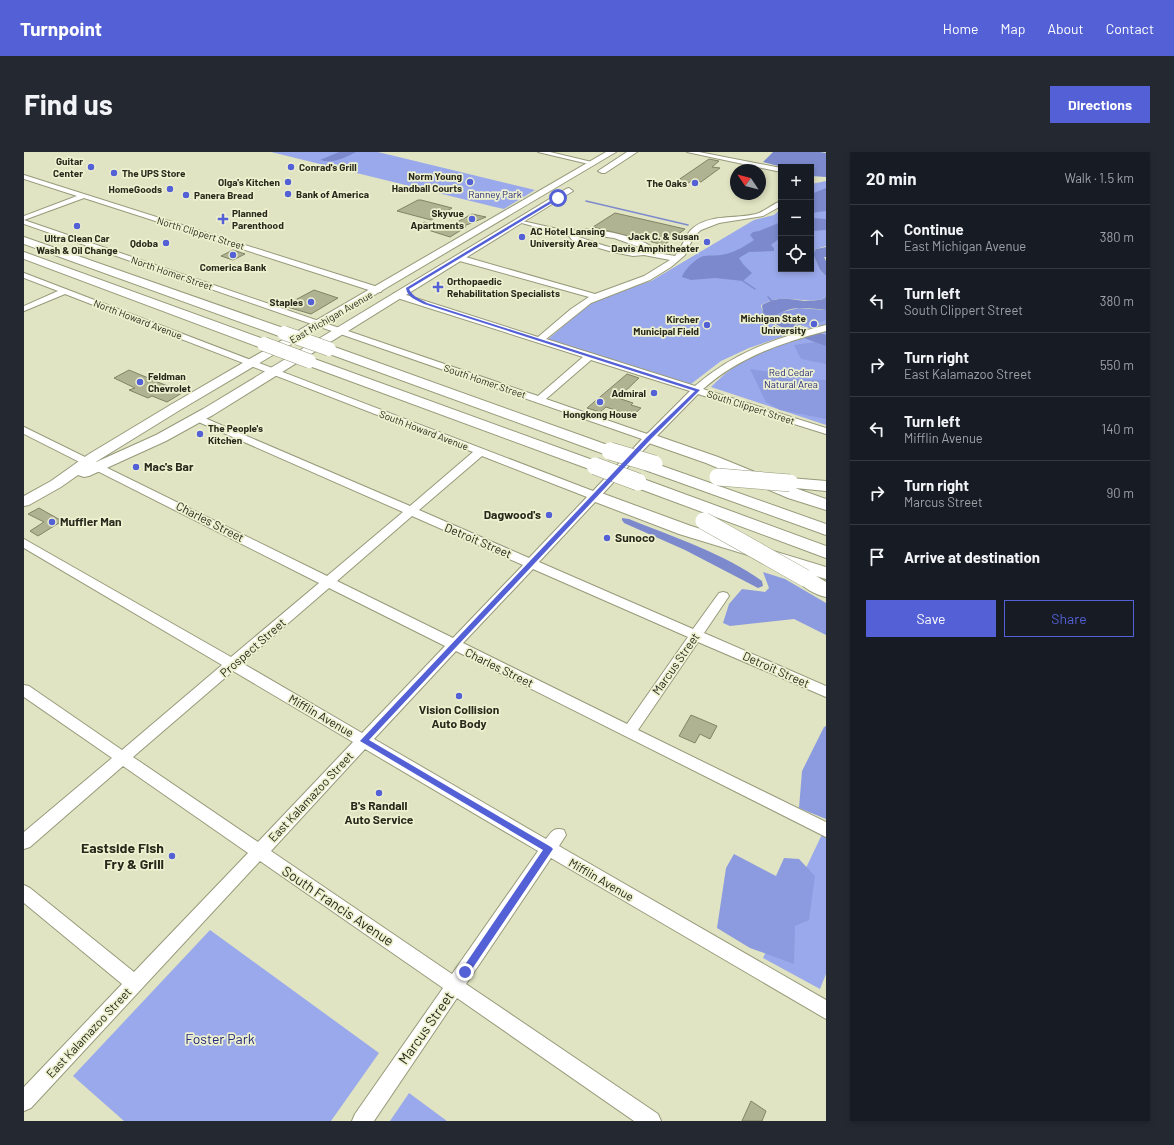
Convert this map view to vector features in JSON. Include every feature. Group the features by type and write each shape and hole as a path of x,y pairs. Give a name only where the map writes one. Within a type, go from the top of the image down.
{"highway":[{"path":"24,236 63,254"},
{"path":"24,240 610,451 653,465 826,530"},
{"path":"24,256 479,424 636,485 826,552"},
{"path":"649,438 697,454 794,494 826,505"},
{"path":"653,465 718,477 826,486"},
{"path":"737,471 826,514"},
{"path":"636,485 704,521 826,591"},
{"path":"596,496 675,527 826,573"},
{"path":"745,548 826,568"}],"main road":[{"path":"580,171 582,175 590,177 633,152"},
{"path":"512,219 524,204 611,153"},
{"path":"560,183 569,187 566,192"},
{"name":"East Michigan Avenue","path":"93,464 161,416 194,399 252,363 397,278 512,219 558,198 578,185"},
{"name":"East Michigan Avenue","path":"24,502 93,464 202,415 459,258 512,219"},
{"path":"397,278 392,283 393,292 397,295"},
{"path":"378,290 386,296 385,301 380,306"},
{"path":"194,399 190,412 202,415"},
{"path":"175,427 181,413 176,407"},
{"path":"161,416 173,416 177,418 175,427"}],"street":[{"path":"541,152 593,164"},
{"path":"690,152 778,169"},
{"name":"North Clippert Street","path":"24,177 378,290"},
{"path":"24,218 84,196"},
{"path":"540,340 596,297 643,280 663,270 678,257 692,233 698,228 715,222 762,216 778,206"},
{"path":"512,219 574,233 591,231 641,244 647,251"},
{"name":"North Homer Street","path":"24,222 320,324"},
{"path":"574,233 576,239 629,253 647,251 678,257"},
{"path":"459,258 596,297"},
{"name":"North Howard Avenue","path":"24,275 252,363"},
{"name":"South Clippert Street","path":"407,289 412,297 425,304"},
{"path":"24,308 65,291"},
{"name":"South Clippert Street","path":"397,295 826,431"},
{"name":"South Homer Street","path":"320,324 649,438"},
{"name":"East Kalamazoo Street","path":"24,1101 455,646 649,438 698,390 728,365 756,351 789,338 826,328"},
{"path":"539,400 590,356"},
{"name":"South Howard Avenue","path":"252,363 596,496"},
{"name":"Detroit Street","path":"202,415 410,511 826,692"},
{"name":"Charles Street","path":"24,430 826,830"},
{"name":"Prospect Street","path":"24,842 233,665 480,452"},
{"name":"Mifflin Avenue","path":"24,543 364,741 553,842 826,1010"},
{"name":"Marcus Street","path":"629,732 723,596"},
{"name":"South Francis Avenue","path":"24,690 651,1121"},
{"name":"Marcus Street","path":"362,1121 553,842"},
{"path":"24,893 135,984"}],"green space":[{"name":"Ranney Park","path":"271,152 378,152 535,190 504,209"},
{"path":"826,181 826,246 816,249 814,252 814,200 814,183"},
{"path":"778,212 778,272 814,272 814,256 820,270 826,276 826,296 824,299 777,299 761,305 762,311 768,320 782,329 793,333 749,348 721,361 691,384 547,340 594,300 651,281 754,220 774,215"},
{"name":"Red Cedar Natural Area","path":"826,310 826,425 711,387 727,372 751,356 799,339 824,333 782,319"},
{"path":"826,826 826,974 820,989 763,958"},
{"name":"Foster Park","path":"210,930 379,1053 331,1121 124,1121 73,1076"},
{"path":"409,1093 447,1121 390,1121"}],"shaded area":[{"path":"339,152 356,152 334,161 320,160"},
{"path":"773,152 826,153 826,177 814,176 814,164 778,164 778,166 763,162"},
{"path":"826,188 826,211 814,213 814,193"},
{"path":"814,218 826,219 826,230 814,231"},
{"path":"778,223 778,239 771,245 774,248 774,251 749,252 739,258 752,273 743,281 715,278 691,280 682,277 691,264 701,257 723,255 737,250 754,240 750,235 753,232"},
{"path":"826,247 826,257 824,257 826,261 826,276 820,270 814,256 816,249"},
{"path":"826,296 826,310 794,308 777,315 782,320 826,335 826,346 801,337 777,325 763,314 762,305 773,300 788,299 810,301 824,299"},
{"name":"Michigan State University","path":"799,308 826,310 826,320 813,324 800,325 788,322 777,315 782,312"},
{"path":"823,341 826,342 826,364 801,359 794,345"},
{"path":"750,369 772,372 788,379 826,380 826,419 780,410 766,402"},
{"path":"622,518 629,519 680,539 732,562 762,581 763,586 758,588 685,550 624,523"},
{"path":"763,572 785,579 826,603 826,635 794,619 730,626 723,623 729,604 742,589 765,592 769,588"},
{"path":"826,726 826,819 799,808 802,771 824,727"},
{"path":"734,854 776,876 784,858 799,859 815,876 809,920 795,926 794,964 750,948 717,928 726,868"}],"building":[{"name":"The Oaks","path":"709,159 719,161 712,167 720,168 701,182 693,180 682,187 671,185"},
{"path":"418,200 452,208 431,220 397,211"},
{"path":"615,213 685,229 664,245 593,227"},
{"path":"472,214 486,217 464,226 466,227 450,237 422,228 424,222 446,228"},
{"name":"Comerica Bank","path":"233,250 245,254 233,260 221,256"},
{"name":"Staples","path":"314,290 338,298 311,314 284,306"},
{"name":"Feldman Chevrolet","path":"129,370 182,393 167,402 152,396 148,398 129,390 135,388 114,378"},
{"path":"627,374 639,378 618,398 633,403 631,405 641,408 630,418 621,415 624,413 606,407 600,412 587,408"},
{"name":"Muffler Man","path":"39,508 62,521 38,536 30,531 44,522 28,514"},
{"path":"691,715 717,726 710,739 700,734 695,743 679,736"},
{"path":"751,1101 766,1111 762,1121 742,1121"}],"waterway":[{"path":"586,201 688,225"},
{"path":"743,281 755,289"},
{"path":"768,297 773,302"}],"place":[{"name":"Guitar Center","path":"91,167"},
{"name":"Conrad's Grill","path":"291,167"},
{"name":"The UPS Store","path":"114,173"},
{"name":"Olga's Kitchen","path":"288,182"},
{"name":"Norm Young Handball Courts","path":"470,182"},
{"name":"The Oaks","path":"695,183"},
{"name":"HomeGoods","path":"170,189"},
{"name":"Bank of America","path":"288,194"},
{"name":"Panera Bread","path":"186,195"},
{"name":"Planned Parenthood","path":"223,219"},
{"name":"Skyvue Apartments","path":"472,219"},
{"name":"Ultra Clean Car Wash & Oil Change","path":"77,226"},
{"name":"AC Hotel Lansing University Area","path":"522,237"},
{"name":"Jack C. & Susan Davis Amphitheater","path":"707,242"},
{"name":"Qdoba","path":"166,243"},
{"name":"Comerica Bank","path":"233,255"},
{"name":"Orthopaedic Rehabilitation Specialists","path":"438,287"},
{"name":"Staples","path":"311,302"},
{"name":"Michigan State University","path":"814,324"},
{"name":"Kircher Municipal Field","path":"707,325"},
{"name":"Feldman Chevrolet","path":"140,382"},
{"name":"Admiral","path":"654,393"},
{"name":"Hongkong House","path":"600,402"},
{"name":"The People's Kitchen","path":"200,434"},
{"name":"Mac's Bar","path":"136,467"},
{"name":"Dagwood's","path":"549,515"},
{"name":"Muffler Man","path":"52,522"},
{"name":"Sunoco","path":"607,538"},
{"name":"Vision Collision Auto Body","path":"459,696"},
{"name":"B's Randall Auto Service","path":"379,793"},
{"name":"Eastside Fish Fry & Grill","path":"172,856"}],"route":[{"path":"465,972 548,849 364,741 649,438 698,390 425,304 414,298 409,293 407,289 558,198"}]}
